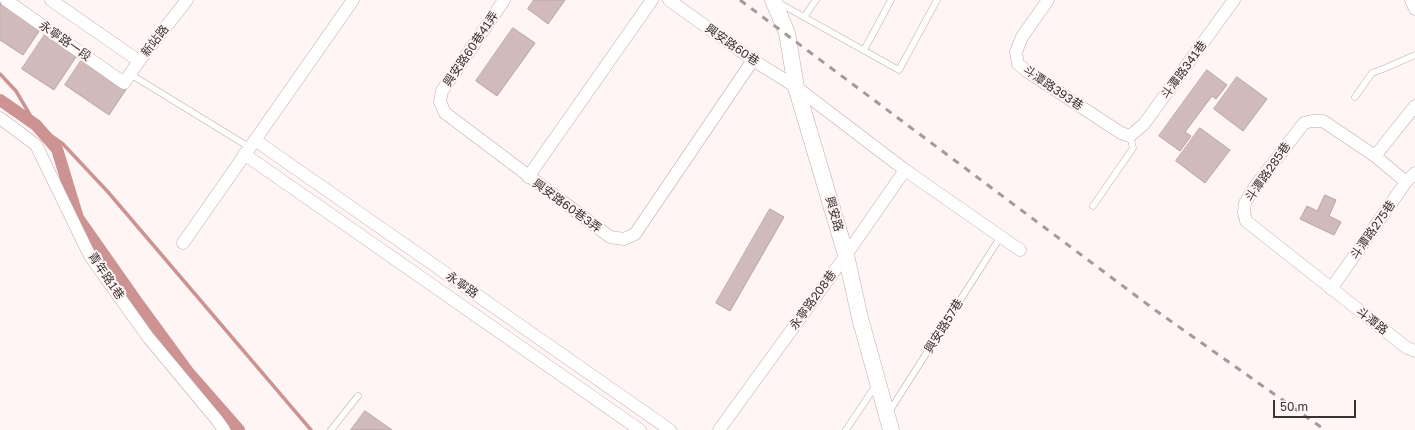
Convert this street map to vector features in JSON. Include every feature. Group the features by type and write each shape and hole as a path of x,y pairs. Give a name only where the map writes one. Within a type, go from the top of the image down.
{"street":[{"name":"永寧路一段","path":"6,0 127,78"},
{"path":"51,0 139,61"},
{"name":"新站路","path":"127,78 187,0"},
{"path":"183,243 353,0"},
{"name":"興安路60巷41弄","path":"504,0 442,92 440,102 445,113 528,177"},
{"name":"興安路60巷3弄","path":"652,0 528,177 610,237 624,239 635,234 753,60"},
{"name":"興安路60巷","path":"668,0 753,60 796,87 905,170 1020,250"},
{"name":"興安路","path":"774,0 787,34 796,87 846,255 877,383 889,423"},
{"name":"斗潭路393巷","path":"1048,0 1022,38 1016,52 1018,64 1121,133 1130,136"},
{"name":"斗潭路341巷","path":"1130,136 1144,124 1234,0"},
{"path":"1411,0 1415,9"},
{"path":"1375,156 1415,106"},
{"name":"青年路1巷","path":"0,118 36,145 90,256 148,337 224,430"},
{"name":"斗潭路285巷","path":"1331,289 1246,221 1244,212 1245,203 1254,188 1304,123 1312,121 1323,121 1375,156 1406,182"},
{"name":"永寧路","path":"250,147 640,430"},
{"name":"永寧路","path":"250,147 670,430"},
{"name":"永寧路208巷","path":"719,430 846,255 905,170"},
{"name":"斗潭路275巷","path":"1331,289 1406,182 1415,172"},
{"name":"斗潭路","path":"1331,289 1407,348 1415,351"}],"lane":[{"path":"774,0 899,70 937,0"},
{"path":"804,17 816,0"},
{"path":"864,50 891,0"},
{"path":"1355,97 1372,73 1415,55"},
{"path":"127,78 250,147"},
{"path":"1093,206 1133,148 1130,136"},
{"name":"興安路57巷","path":"889,423 1001,236"},
{"path":"846,430 877,383"},
{"path":"331,430 358,396"}],"building":[{"path":"534,0 565,0 548,24 528,9"},
{"path":"0,3 40,30 23,55 0,40"},
{"path":"513,28 535,43 497,96 476,81"},
{"path":"46,33 78,54 54,90 22,69"},
{"path":"83,58 127,88 109,115 65,85"},
{"path":"1207,70 1227,85 1216,99 1212,96 1185,132 1191,136 1180,151 1159,136"},
{"path":"1237,77 1267,99 1243,131 1214,109"},
{"path":"1200,128 1230,150 1205,183 1176,161"},
{"path":"1325,195 1336,200 1329,216 1341,222 1334,235 1300,219 1307,206 1317,211"},
{"path":"770,209 784,217 730,311 716,303"},
{"path":"365,411 392,430 351,430"}],"waterway":[{"path":"0,74 16,91 36,125 63,144 108,192 311,430"},
{"path":"0,100 36,125 57,149 78,218 189,373 239,430"}],"railway":[{"path":"740,0 1155,310 1325,430"}]}
